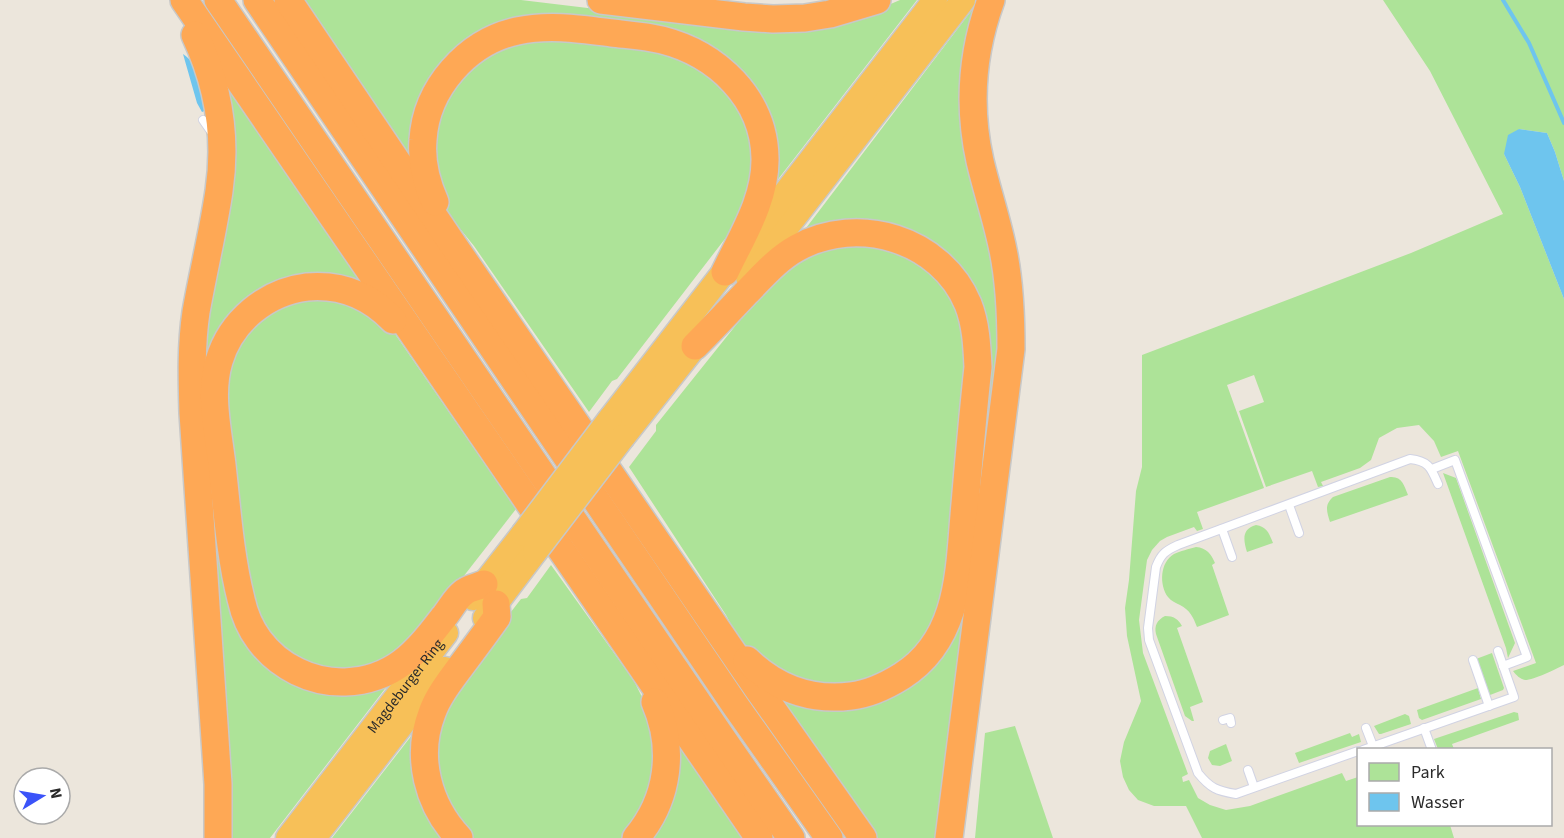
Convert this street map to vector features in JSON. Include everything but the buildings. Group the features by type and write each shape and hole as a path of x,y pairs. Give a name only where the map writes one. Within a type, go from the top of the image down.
{"highway":[{"path":"175,0 192,31 209,71 218,104 212,123 224,185 196,314 192,364 192,413 218,784 218,838"},
{"path":"184,0 759,838"},
{"path":"218,0 791,838"},
{"path":"257,0 735,705 829,838"},
{"path":"288,0 454,246 863,838"},
{"path":"601,0 774,19 830,14 877,0"},
{"path":"616,428 725,272 935,0"},
{"path":"695,346 963,0"},
{"path":"949,838 1010,367 1011,321 999,229 980,162 973,107 976,54 991,0"},
{"path":"454,246 433,198 423,165 423,132 438,91 460,61 489,40 518,30 541,27 571,28 650,38 684,47 718,66 736,83 746,97 755,114 763,139 764,177 757,205 725,272"},
{"path":"616,428 775,264 809,242 842,233 871,233 904,241 922,251 952,278 963,295 971,313 975,332 978,367 958,578 950,615 940,636 923,658 896,680 863,694 839,697 811,695 783,686 764,674 746,658 708,616"},
{"path":"431,359 376,304 348,291 293,290 275,296 251,311 237,326 219,363 215,400 227,515 241,601 254,632 268,651 282,663 308,676 330,681 344,682 371,678 408,658 428,637 464,591 490,594 497,617 448,683 432,713 424,754 427,780 436,805 444,820 459,838"},
{"name":"Magdeburger Ring","path":"314,838 490,594 616,428"},
{"name":"Magdeburger Ring","path":"288,838 490,594"},
{"path":"626,645 662,720 667,764 658,801 647,824 636,838"}],"lane":[{"path":"1357,752 1236,794 1219,792 1205,782 1198,773 1149,640 1148,628 1156,567 1166,551 1178,545 1410,459 1420,460 1432,469 1438,484"},
{"path":"1432,469 1455,460 1527,657 1503,666"},
{"path":"1289,505 1299,533"},
{"path":"1222,529 1232,557"},
{"path":"1368,748 1514,697 1498,651"},
{"path":"1473,660 1489,706"},
{"path":"1366,728 1373,746"},
{"path":"1424,728 1431,748"},
{"path":"1248,770 1254,787"}],"green space":[{"path":"299,0 521,0 646,15 879,9 900,0 917,0 769,191 771,181 715,50 478,34 416,168"},
{"path":"1383,0 1564,0 1564,181 1547,133 1519,129 1504,154 1520,187 1564,299 1564,665 1529,680 1521,679 1513,671 1536,663 1458,451 1441,457 1434,441 1419,425 1397,428 1379,438 1371,460 1360,468 1321,482 1323,486 1318,487 1312,471 1266,487 1239,411 1264,402 1254,375 1227,385 1264,488 1197,512 1203,529 1197,531 1194,527 1160,541 1147,560 1139,620 1143,653 1188,774 1182,777 1183,782 1189,780 1198,798 1226,810 1250,806 1342,773 1346,781 1357,777 1357,826 1450,826 1454,838 1202,838 1186,806 1154,806 1138,800 1129,790 1123,777 1120,761 1124,742 1141,701 1127,636 1125,608 1136,491 1142,467 1142,355 1411,253 1503,214 1430,71"},
{"path":"975,6 1001,323 938,838 875,838 767,687 793,702 933,662 984,409 941,255 800,236"},
{"path":"562,36 691,57 745,111 755,176 731,231 589,412 444,206 429,147 450,87 495,47"},
{"path":"223,69 381,298 326,278 216,343 259,656 391,681 270,838 229,838 201,417"},
{"path":"826,245 890,245 943,280 968,334 951,574 928,641 874,683 801,685 742,645 726,615 629,467 656,431 656,425 768,285 780,273"},
{"path":"324,294 383,321 395,334 516,509 417,636 376,667 324,671 276,647 252,606 226,418 229,362 246,333 274,307"},
{"path":"1443,473 1456,478 1515,643 1508,658 1506,648"},
{"path":"1390,477 1400,480 1408,495 1330,522 1327,506 1333,497"},
{"path":"1256,525 1267,531 1273,543 1247,552 1246,532"},
{"path":"1196,547 1206,550 1215,563 1212,565 1229,615 1197,627 1189,612 1168,597 1162,580 1162,574 1169,558 1176,553"},
{"path":"551,565 634,681 649,711 657,782 624,838 470,838 443,800 434,738 465,671 521,599 527,598"},
{"path":"1165,616 1175,618 1182,626 1177,628 1203,702 1190,707 1194,721 1185,716 1156,634 1157,624"},
{"path":"1492,653 1504,688 1490,695 1476,659"},
{"path":"1478,688 1481,699 1422,720 1419,718 1417,710"},
{"path":"1514,712 1518,713 1519,720 1452,744 1454,748 1438,748 1434,739"},
{"path":"1405,714 1409,716 1411,724 1381,734 1374,726"},
{"path":"419,726 447,838 332,838"},
{"path":"1015,726 1053,838 975,838 985,733"},
{"path":"1350,733 1352,737 1359,734 1361,742 1299,763 1295,753"},
{"path":"674,735 750,838 647,838"},
{"path":"1226,744 1232,761 1220,766 1212,765 1208,758 1210,751"}],"water":[{"path":"183,54 189,59 200,79 207,110 202,112 197,103"},
{"path":"1519,129 1547,133 1564,181 1564,299 1520,187 1504,154 1508,135"}],"waterway":[{"path":"1503,0 1529,43 1564,123"}]}
